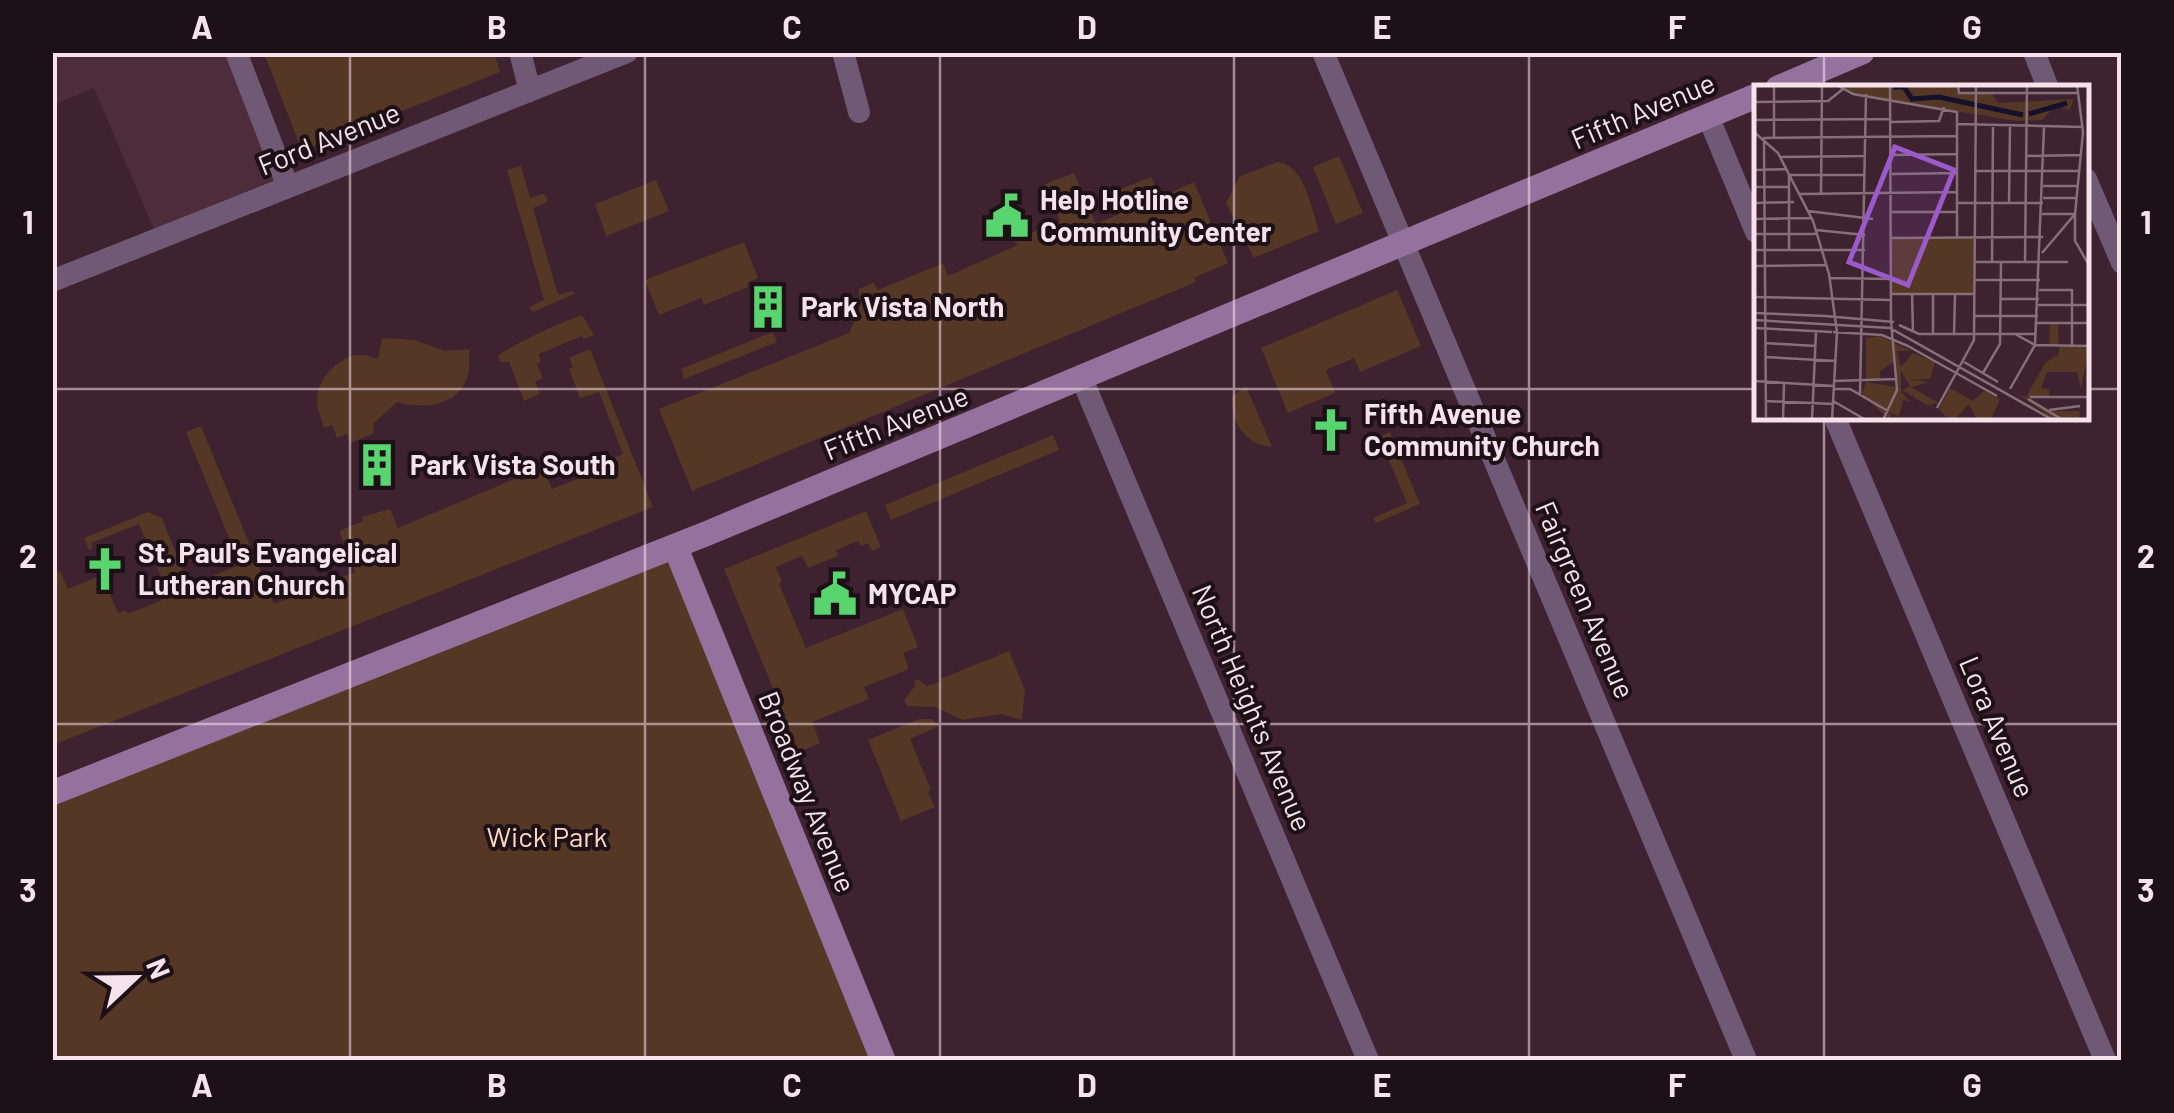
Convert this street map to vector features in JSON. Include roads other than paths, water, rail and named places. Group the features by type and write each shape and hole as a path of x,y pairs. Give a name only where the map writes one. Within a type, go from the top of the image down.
{"street":[{"path":"236,52 288,187"},
{"path":"520,52 530,91"},
{"name":"Ford Avenue","path":"52,281 627,52"},
{"path":"843,52 859,112"},
{"name":"Fairgreen Avenue","path":"1323,52 1746,1060"},
{"path":"1785,85 1862,52"},
{"path":"2034,52 2047,85"},
{"name":"Fifth Avenue","path":"52,793 675,546 1754,97"},
{"path":"1708,116 1754,227"},
{"path":"2089,186 2122,263"},
{"name":"North Heights Avenue","path":"1082,378 1368,1060"},
{"name":"Lora Avenue","path":"1835,420 2104,1060"},
{"name":"Broadway Avenue","path":"675,546 883,1060"}],"place":[{"name":"Help Hotline Community Center","path":"1007,216"},
{"name":"Park Vista North","path":"768,307"},
{"name":"Fifth Avenue Community Church","path":"1331,430"},
{"name":"Park Vista South","path":"377,465"},
{"name":"St. Paul's Evangelical Lutheran Church","path":"105,569"},
{"name":"MYCAP","path":"835,594"}],"park label":[{"name":"Wick Park","path":"547,837"}]}
